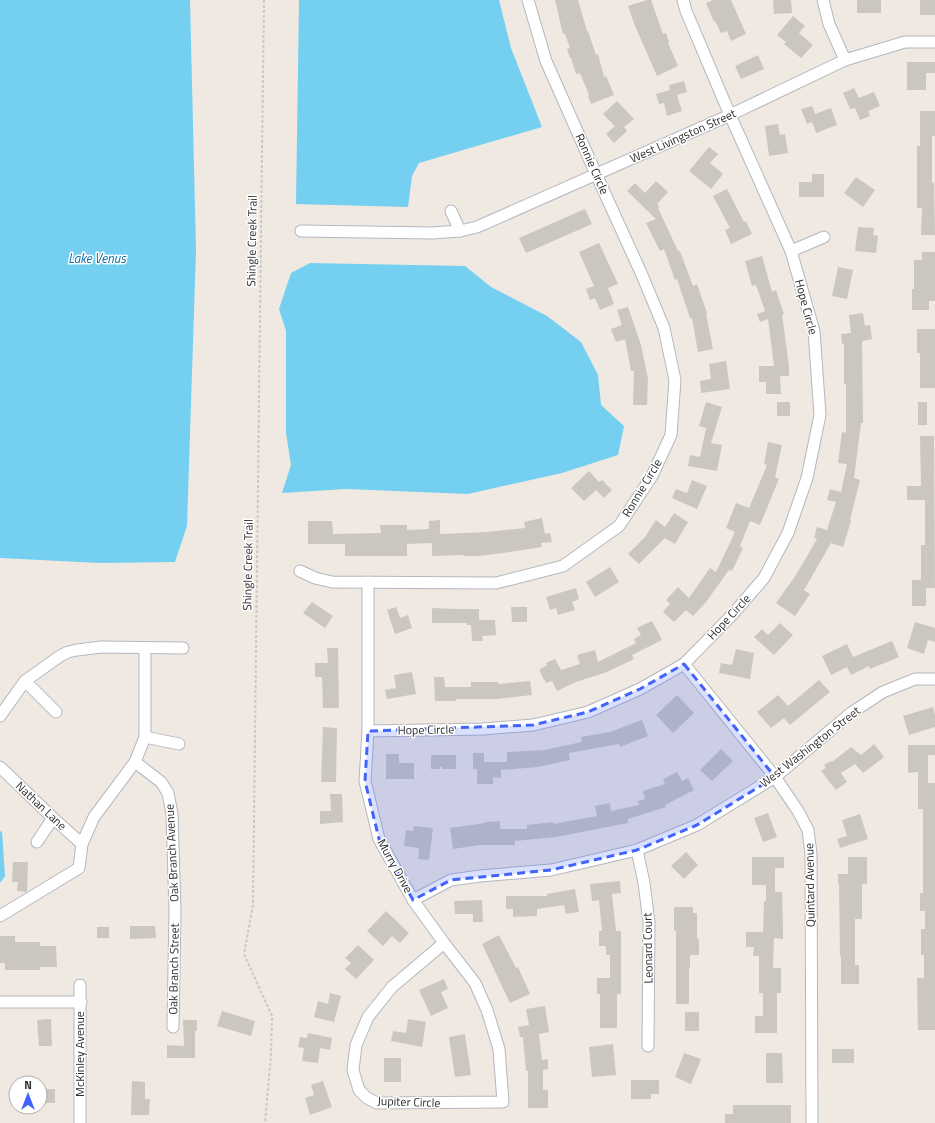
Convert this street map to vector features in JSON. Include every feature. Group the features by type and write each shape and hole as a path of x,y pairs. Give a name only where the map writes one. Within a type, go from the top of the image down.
{"street":[{"name":"Ronnie Circle","path":"300,571 315,578 332,582 496,583 563,566 619,526 652,476 671,434 675,380 664,328 642,275 546,61 528,0"},
{"name":"Hope Circle","path":"368,730 483,729 533,725 588,712 640,689 684,664 732,615 764,578 788,533 807,478 820,415 814,331 791,251 730,115 686,11 683,0"},
{"path":"823,0 829,24 845,60"},
{"name":"West Livingston Street","path":"301,231 432,233 460,231 477,227 730,115 845,60 905,42 935,42"},
{"path":"452,211 460,231"},
{"path":"791,251 824,237"},
{"name":"Murry Drive","path":"368,582 368,730 365,781 379,839 413,900 444,943 475,982 487,1010 499,1049 503,1102"},
{"path":"0,716 25,681 68,652 101,647 183,648"},
{"path":"0,916 79,868 82,844 94,817 135,762 145,737 145,648"},
{"name":"Quintard Avenue","path":"684,664 775,777 808,830 810,848 812,1123"},
{"name":"West Washington Street","path":"413,900 451,880 551,870 638,850 697,825 775,777 851,713 883,692 915,679 935,679"},
{"path":"25,681 56,712"},
{"path":"145,737 179,744"},
{"name":"Oak Branch Avenue","path":"135,762 161,782 168,793 172,814 175,911"},
{"name":"Nathan Lane","path":"0,767 82,844"},
{"path":"37,842 53,818"},
{"name":"Leonard Court","path":"638,850 649,922 648,1046"},
{"name":"Oak Branch Street","path":"172,1027 175,911"},
{"name":"Jupiter Circle","path":"444,943 392,986 368,1017 356,1045 353,1070 359,1090 367,1098 377,1103 503,1102"},
{"name":"McKinley Avenue","path":"80,985 80,1123"},
{"path":"0,1002 80,1002"}],"path":[{"name":"Shingle Creek Trail","path":"264,0 254,905 244,954 272,1016 271,1055 265,1123"}],"highlighted area":[{"path":"684,664 775,777 697,825 637,850 551,870 451,880 413,900 379,839 365,781 368,731 533,725 588,712 640,689"}],"water":[{"name":"Lake Venus","path":"0,0 190,0 196,250 187,526 175,562 100,563 0,558"},
{"path":"299,0 499,0 511,48 542,127 419,163 412,176 408,207 296,204"},
{"path":"310,263 465,266 491,287 547,316 581,342 598,375 601,405 624,426 618,455 562,473 468,494 346,489 282,493 291,465 286,433 286,331 279,309 291,273"},
{"path":"0,831 2,832 5,876 0,883"}],"building":[{"path":"555,0 578,0 587,31 596,55 598,54 604,77 606,76 614,95 591,104 580,73 576,74 570,58 567,49 570,48 565,34 563,34"},
{"path":"651,0 663,34 666,33 668,43 678,66 657,76 628,6"},
{"path":"713,0 731,0 746,34 731,41 727,31 721,33 715,21 714,22 706,3"},
{"path":"773,0 791,0 792,13 774,14"},
{"path":"857,0 881,0 881,13 857,13"},
{"path":"920,0 935,0 935,15 920,15"},
{"path":"793,16 805,26 799,33 813,45 801,58 784,44 786,42 777,35"},
{"path":"758,55 764,69 741,79 735,66"},
{"path":"907,62 935,62 935,73 926,73 926,90 907,90"},
{"path":"684,81 687,92 677,95 682,111 667,116 664,103 659,104 656,94 670,90 669,85"},
{"path":"854,88 859,98 874,92 880,106 868,111 870,116 860,120 855,108 850,109 843,93"},
{"path":"617,101 634,119 624,127 627,131 614,143 606,134 615,126 603,114"},
{"path":"812,106 815,114 831,108 837,125 816,133 812,122 807,124 801,109"},
{"path":"920,111 935,111 935,136 932,136 932,183 934,183 935,235 921,235 922,208 917,208 917,146 920,146"},
{"path":"778,124 780,135 785,134 788,153 769,156 765,126"},
{"path":"709,147 718,154 710,163 723,174 711,189 689,171"},
{"path":"812,174 824,174 824,197 799,197 799,182 812,182"},
{"path":"856,177 875,190 863,207 844,193"},
{"path":"656,181 668,192 657,204 659,206 658,208 678,251 680,251 693,286 697,284 707,313 713,349 698,352 692,318 690,318 677,279 675,280 664,249 660,251 646,223 656,219 627,191 635,183 645,193"},
{"path":"727,189 752,234 731,244 725,230 730,228 713,196"},
{"path":"585,209 592,224 526,253 519,238"},
{"path":"858,227 874,228 873,235 878,236 876,253 855,251"},
{"path":"599,243 618,284 608,288 614,304 600,310 595,298 590,300 586,289 594,286 579,252"},
{"path":"922,252 935,252 935,301 929,301 929,310 912,310 914,260 922,260"},
{"path":"762,256 772,292 776,290 784,314 782,315 789,376 780,376 781,394 766,394 766,382 759,382 759,366 774,366 768,319 760,322 757,314 765,311 756,285 752,286 745,261"},
{"path":"838,267 853,270 847,299 832,296"},
{"path":"628,307 641,345 648,379 647,405 633,405 634,371 631,371 625,339 616,342 611,329 622,325 617,310"},
{"path":"863,313 865,326 870,325 872,339 862,341 863,423 861,423 854,478 860,480 851,521 843,547 831,543 804,590 810,594 795,616 776,603 796,575 817,539 814,538 817,527 827,530 836,502 827,500 830,489 841,492 847,464 838,463 842,432 846,433 844,344 842,344 841,334 851,333 849,315"},
{"path":"917,329 935,329 935,388 920,388 920,353 917,353"},
{"path":"726,361 730,389 701,393 700,381 711,379 709,364"},
{"path":"706,402 722,407 711,443 722,445 717,471 688,466 690,455 700,457 706,428 699,426"},
{"path":"777,402 790,402 790,416 777,416"},
{"path":"918,402 927,402 927,425 918,425"},
{"path":"920,436 934,436 935,588 926,588 926,606 912,606 912,580 921,580 921,545 925,545 925,500 907,500 907,486 921,486"},
{"path":"768,442 782,445 775,477 779,479 760,525 750,521 740,546 743,548 732,571 729,570 706,602 693,616 686,610 674,622 663,612 670,604 666,600 678,587 689,598 710,568 716,572 735,532 726,528 736,503 749,508 767,465 764,464"},
{"path":"589,471 599,482 602,480 612,490 604,498 596,490 584,501 571,488"},
{"path":"692,480 707,486 697,509 672,498 676,489 687,493"},
{"path":"674,513 688,522 675,544 665,538 639,564 628,554 645,537 656,520 665,527"},
{"path":"542,518 545,534 550,533 552,542 541,543 542,547 479,556 432,556 432,543 407,544 407,556 345,556 345,544 308,544 308,521 332,521 333,534 381,533 380,525 407,525 407,530 429,529 429,521 440,520 440,534 487,532 525,528 524,522"},
{"path":"610,567 619,582 595,597 586,582"},
{"path":"576,588 579,599 572,602 575,610 558,615 556,608 550,610 546,597"},
{"path":"312,602 333,616 325,628 303,613"},
{"path":"396,607 400,618 408,615 412,628 395,634 387,610"},
{"path":"511,607 527,607 527,622 512,622"},
{"path":"432,608 479,609 479,620 495,620 496,635 482,636 483,641 472,641 471,625 467,625 467,623 432,623"},
{"path":"652,621 662,640 632,655 634,659 607,672 576,682 557,691 552,681 546,683 539,670 547,665 546,663 555,659 561,670 580,664 577,655 595,650 598,662 636,643 634,639 641,635 637,628"},
{"path":"915,622 935,628 935,642 928,640 924,654 907,648"},
{"path":"780,623 793,635 774,655 754,637 762,629 768,635"},
{"path":"892,641 899,657 870,669 869,666 851,675 847,667 831,675 822,656 847,644 853,657"},
{"path":"327,648 338,648 339,708 323,708 322,677 315,677 315,663 328,663"},
{"path":"736,649 754,653 750,679 719,673 721,663 732,665"},
{"path":"412,672 416,694 387,699 385,690 396,688 394,675"},
{"path":"434,677 444,677 445,687 471,687 471,682 498,682 498,684 530,681 532,695 496,699 456,699 456,701 435,701"},
{"path":"819,680 830,692 790,725 784,718 771,728 757,712 778,695 788,706"},
{"path":"677,695 694,713 673,733 656,715"},
{"path":"933,707 935,727 909,735 903,716"},
{"path":"642,720 648,736 620,747 619,744 569,753 570,760 538,767 501,770 501,778 493,777 493,784 477,784 477,769 473,769 473,753 484,753 484,762 507,762 507,752 544,750 582,742 581,737 610,732"},
{"path":"323,727 337,728 336,782 321,782"},
{"path":"874,744 884,757 863,773 855,764 841,773 847,782 836,790 821,771 826,768 824,765 831,761 832,762 851,747 861,755"},
{"path":"908,745 935,745 935,755 928,755 928,783 935,783 935,1030 918,1030 917,978 924,978 924,955 921,955 921,929 925,929 925,911 920,911 920,893 923,893 923,809 918,809 918,772 908,773"},
{"path":"721,749 733,761 712,781 700,770"},
{"path":"386,754 399,754 399,763 414,763 414,779 386,779"},
{"path":"431,755 456,755 456,769 442,769 442,767 440,767 440,769 431,769"},
{"path":"677,772 682,781 688,778 694,790 665,805 666,807 628,819 628,823 556,837 515,841 515,845 480,845 453,849 450,828 500,821 500,829 527,829 527,825 553,822 553,824 597,816 595,806 610,803 611,811 639,805 638,801 645,799 643,791 665,784 663,779"},
{"path":"330,794 342,794 343,822 320,824 320,811 331,811"},
{"path":"768,813 777,837 763,842 754,818"},
{"path":"860,814 868,839 840,848 837,839 847,836 842,820"},
{"path":"414,826 433,828 429,860 418,859 419,848 404,846 406,830 413,831"},
{"path":"686,852 698,865 684,879 671,866"},
{"path":"752,857 784,857 784,868 775,868 775,892 782,892 783,929 783,939 774,938 773,968 781,968 781,993 777,993 777,1033 755,1033 755,1016 763,1016 763,993 759,993 759,956 753,956 754,947 746,947 746,932 763,932 766,885 752,885"},
{"path":"848,857 867,857 867,884 862,884 862,919 855,919 855,965 859,965 859,984 841,984 838,874 848,874"},
{"path":"13,862 28,862 27,892 17,891 18,882 12,882"},
{"path":"620,881 621,893 612,894 616,931 621,931 621,994 617,994 617,1028 600,1028 600,994 597,994 597,978 610,978 610,955 606,955 606,946 599,946 599,931 602,931 599,900 592,901 590,884"},
{"path":"575,889 579,912 566,914 564,905 537,909 537,916 513,917 513,909 506,909 506,896 547,896 547,894"},
{"path":"482,900 483,922 473,922 473,914 455,914 454,901"},
{"path":"674,907 693,907 693,913 697,913 697,939 699,939 699,955 690,955 689,1004 676,1004 676,931 674,931"},
{"path":"386,911 409,933 400,943 392,936 383,946 367,931"},
{"path":"130,926 155,926 156,938 130,939"},
{"path":"97,927 109,927 109,938 97,938"},
{"path":"499,935 516,968 518,967 530,994 510,1003 482,944"},
{"path":"0,936 15,936 15,942 40,942 40,946 56,946 57,967 40,967 40,970 5,970 5,963 0,963"},
{"path":"358,945 374,960 356,979 345,969 351,963 345,958"},
{"path":"444,979 448,989 441,992 448,1008 431,1016 419,990"},
{"path":"330,993 341,996 334,1022 314,1017 318,1001 328,1004"},
{"path":"545,1006 549,1032 539,1034 542,1060 548,1059 548,1069 543,1070 543,1090 548,1090 548,1108 528,1108 528,1071 526,1071 523,1037 520,1037 518,1027 529,1025 526,1009"},
{"path":"222,1011 255,1021 251,1036 217,1026"},
{"path":"685,1012 699,1012 699,1031 685,1031"},
{"path":"51,1019 52,1046 39,1046 37,1020"},
{"path":"408,1019 426,1022 422,1047 391,1041 393,1031 406,1033"},
{"path":"183,1020 197,1020 197,1031 195,1031 195,1058 167,1058 167,1045 184,1046"},
{"path":"308,1033 332,1038 330,1050 320,1048 318,1063 302,1061 304,1048 298,1047 300,1037 307,1038"},
{"path":"465,1034 471,1075 455,1077 449,1037"},
{"path":"613,1044 616,1075 592,1077 589,1047"},
{"path":"832,1049 854,1049 854,1063 832,1063"},
{"path":"684,1053 701,1059 691,1084 675,1077"},
{"path":"766,1053 782,1053 783,1083 766,1083"},
{"path":"384,1058 401,1058 401,1082 384,1082"},
{"path":"631,1080 659,1080 659,1094 651,1094 651,1099 631,1099"},
{"path":"132,1081 145,1082 145,1099 150,1099 149,1115 131,1115"},
{"path":"323,1081 332,1107 310,1115 305,1098 314,1095 311,1085"},
{"path":"48,1089 55,1089 55,1103 48,1103"},
{"path":"733,1105 791,1105 791,1123 725,1123 725,1114 733,1114"}]}
